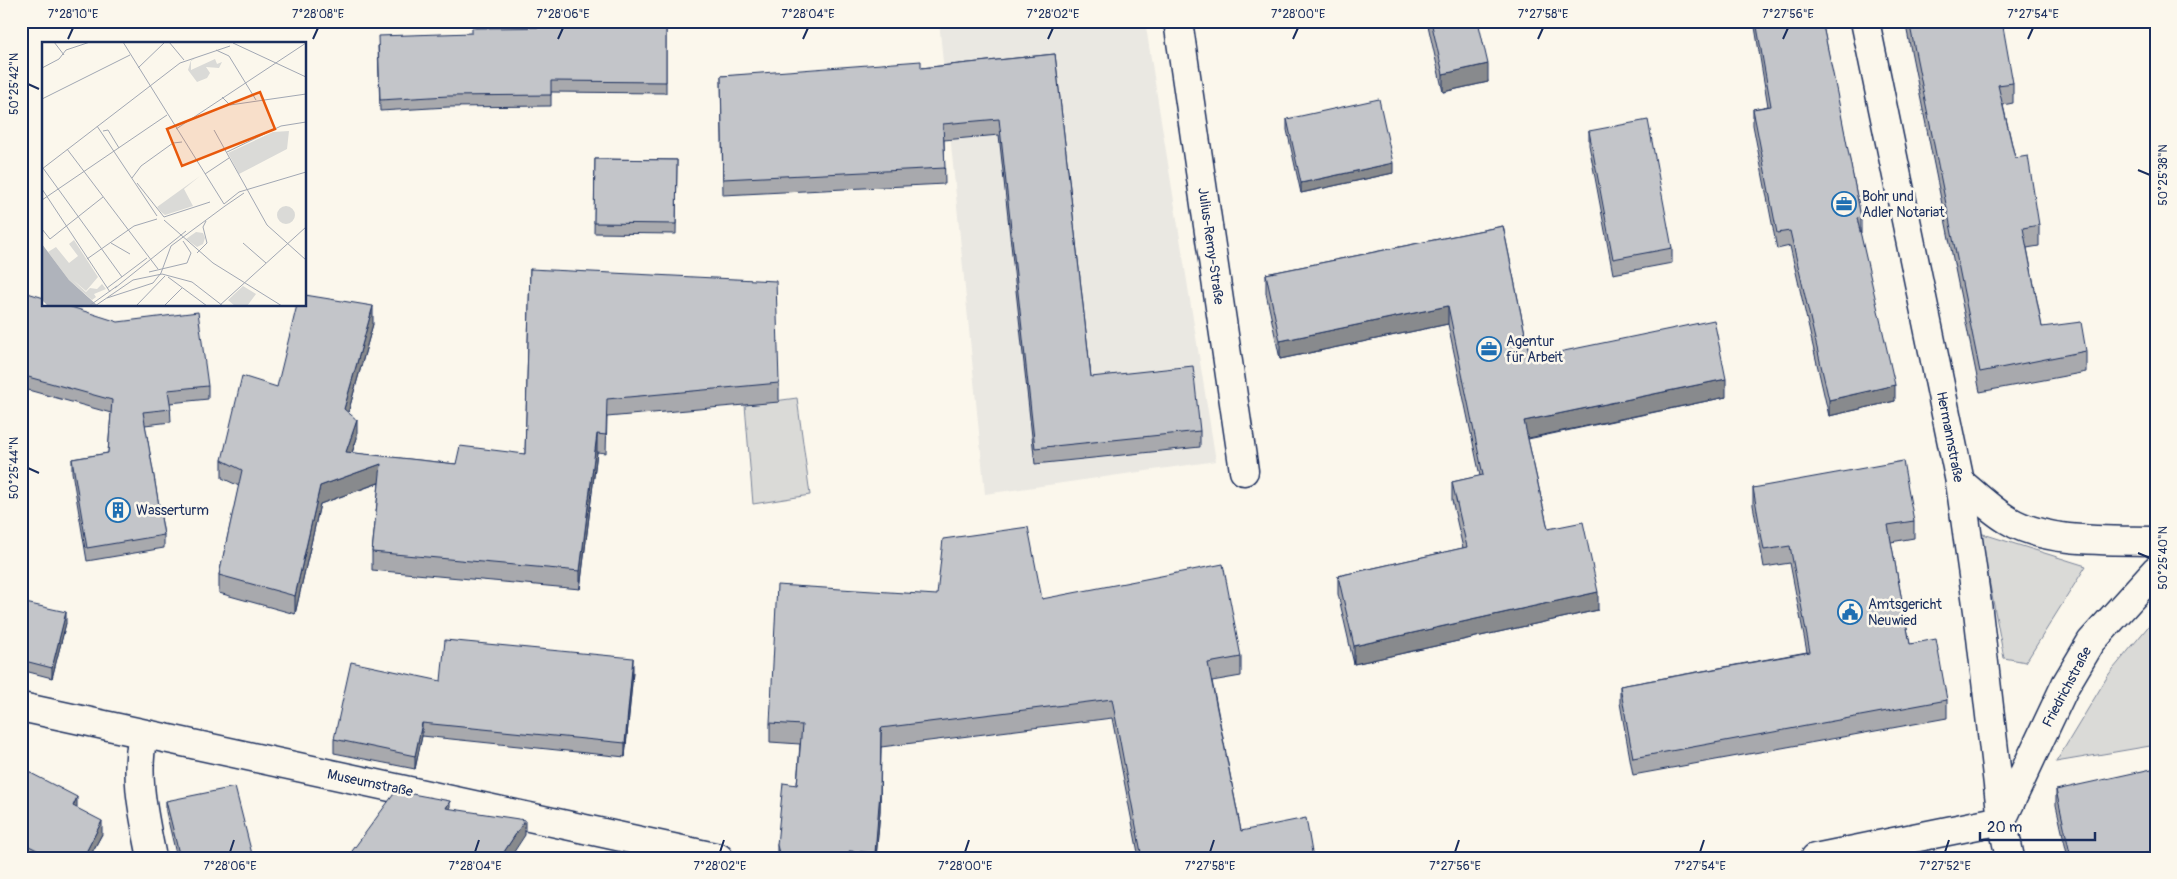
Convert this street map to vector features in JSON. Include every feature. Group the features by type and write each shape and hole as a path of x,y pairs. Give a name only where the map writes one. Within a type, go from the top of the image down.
{"street":[{"name":"Julius-Remy-Straße","path":"1178,21 1244,471"},
{"name":"Hermannstraße","path":"1865,21 1960,482 1978,611 2002,820 2010,858"},
{"path":"1960,482 2009,521 2043,533 2075,539 2156,541"},
{"name":"Friedrichstraße","path":"2002,820 2066,684 2091,642 2156,570"},
{"name":"Museumstraße","path":"21,707 143,735 720,858"},
{"path":"143,735 138,756 139,781 152,858"},
{"path":"1815,858 2002,820"}],"shaded area":[{"path":"939,21 1145,21 1216,461 985,494"},
{"path":"797,398 810,495 753,504 745,405"},
{"path":"1980,533 2086,566 2026,662 2004,658"},
{"path":"2156,617 2156,745 2056,762 2109,674"}],"building":[{"path":"1431,21 1478,21 1488,64 1443,74"},
{"path":"1756,21 1822,21 1861,217 1857,218 1895,385 1829,400 1790,231 1777,233 1753,109 1771,106"},
{"path":"1909,21 2002,21 2013,83 1998,85 2015,158 2028,156 2039,225 2023,228 2042,327 2081,322 2086,351 1980,372"},
{"path":"581,24 666,25 666,82 551,81 551,95 448,96 380,100 378,36 472,33 472,28 581,27"},
{"path":"1055,54 1091,377 1193,366 1200,431 1035,448 999,119 943,124 945,168 723,179 721,76 921,61 921,68"},
{"path":"1379,99 1393,163 1301,183 1287,119"},
{"path":"1648,120 1672,248 1613,259 1589,131"},
{"path":"595,159 677,160 676,224 594,223"},
{"path":"1503,226 1530,358 1714,320 1726,379 1524,421 1548,529 1583,522 1598,592 1354,646 1338,576 1467,547 1452,482 1483,475 1448,306 1280,341 1266,274"},
{"path":"530,269 776,281 779,383 607,399 606,435 597,434 580,571 372,552 381,464 320,486 295,596 219,575 242,470 222,460 242,376 277,387 297,306 306,306 306,295 373,306 344,409 357,420 346,452 456,464 460,446 525,454"},
{"path":"21,291 42,297 42,306 68,306 118,322 198,312 208,386 168,390 171,409 143,412 164,535 87,548 72,459 108,453 112,400 21,375"},
{"name":"Amtsgericht Neuwied","path":"1903,461 1914,521 1888,525 1910,644 1936,639 1947,700 1633,758 1620,686 1810,652 1790,546 1764,550 1753,488"},
{"path":"1028,527 1042,599 1223,564 1241,657 1208,663 1241,831 1306,818 1313,858 1142,858 1112,699 881,728 880,792 875,853 849,851 849,858 780,858 777,845 783,783 797,785 802,725 770,723 777,585 937,595 943,539"},
{"path":"21,602 66,612 52,668 21,660"},
{"path":"445,640 633,658 625,743 422,723 415,756 334,739 351,662 441,681"},
{"path":"21,768 77,797 73,806 102,821 83,858 40,858 43,853 21,842"},
{"path":"2156,768 2156,851 2146,853 2147,858 2071,858 2056,790"},
{"path":"235,787 253,858 180,858 166,801"},
{"path":"396,791 450,801 446,808 525,820 500,858 347,858"}],"place":[{"name":"Bohr und Adler Notariat","path":"1844,204"},
{"name":"Agentur für Arbeit","path":"1489,349"},
{"name":"Wasserturm","path":"118,510"},
{"name":"Amtsgericht Neuwied","path":"1850,612"}]}
